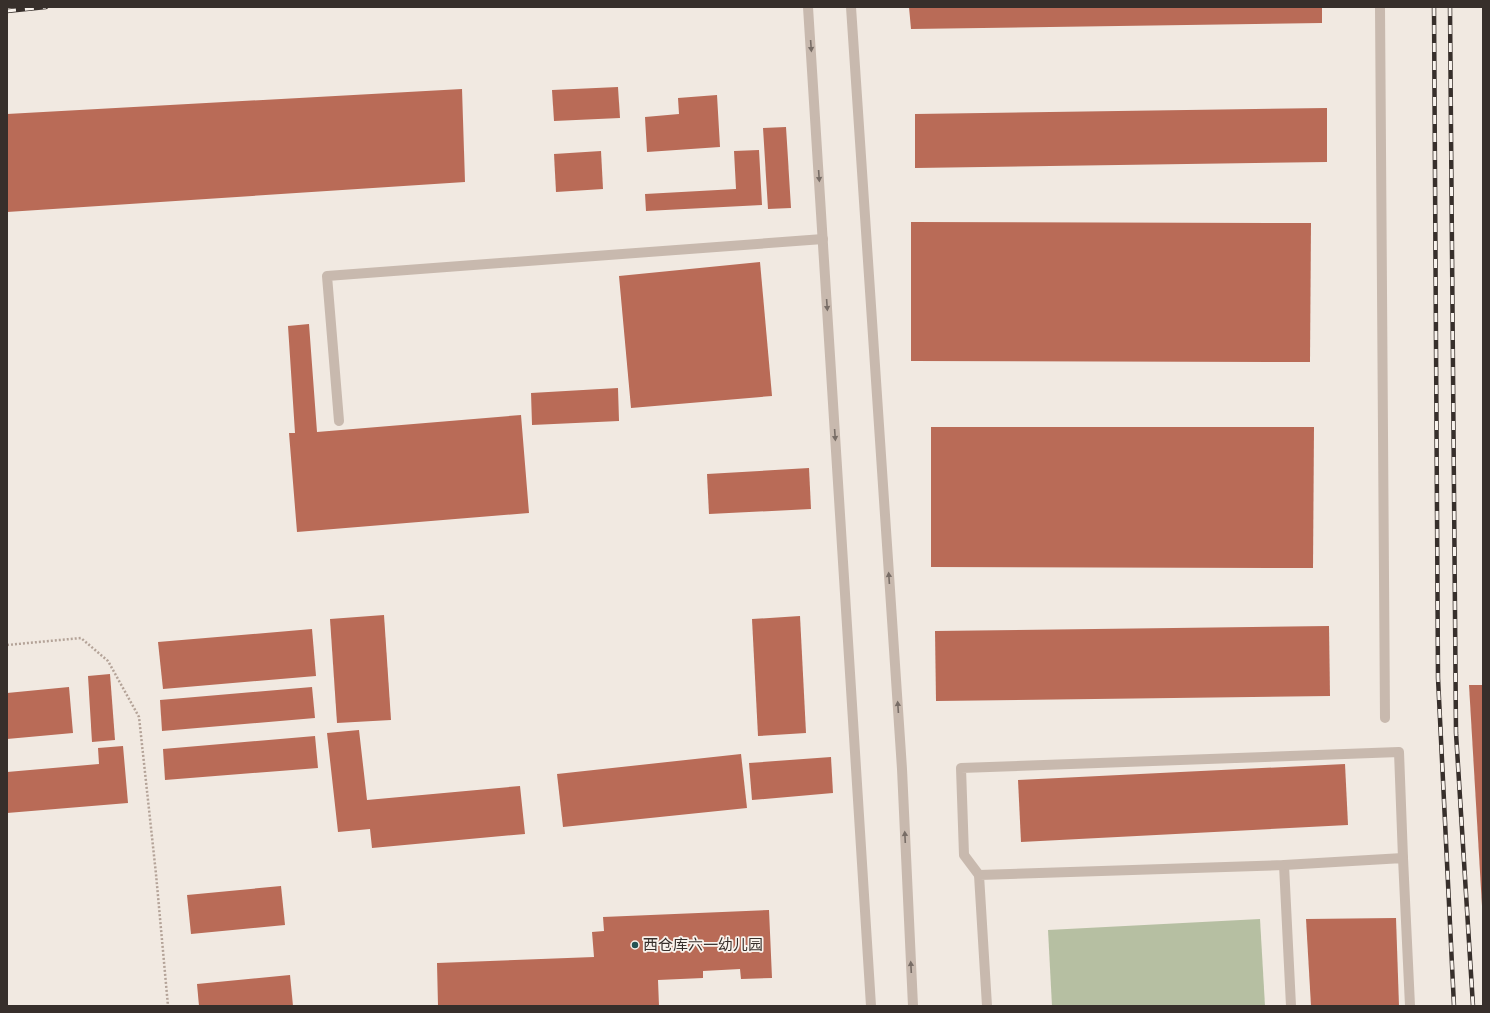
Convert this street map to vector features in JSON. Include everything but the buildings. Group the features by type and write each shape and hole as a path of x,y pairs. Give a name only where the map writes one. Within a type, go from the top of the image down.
{"street":[{"path":"808,7 871,1006"},
{"path":"851,7 902,769 913,1006"},
{"path":"1380,7 1385,718"},
{"path":"339,421 327,276 823,239"},
{"path":"988,1006 979,874 964,855 961,768 1399,752 1410,1006"},
{"path":"979,874 1284,865 1403,858"},
{"path":"1284,865 1291,1006"}],"path":[{"path":"7,644 81,638 108,662 139,717 168,1006"}],"green space":[{"path":"1260,919 1265,1006 1052,1006 1048,930"}],"railway":[{"path":"7,11 46,7"},
{"path":"1434,7 1438,678 1454,1006"},
{"path":"1450,7 1456,733 1473,1006"}],"place":[{"name":"西仓库六一幼儿园","path":"635,945"}]}
